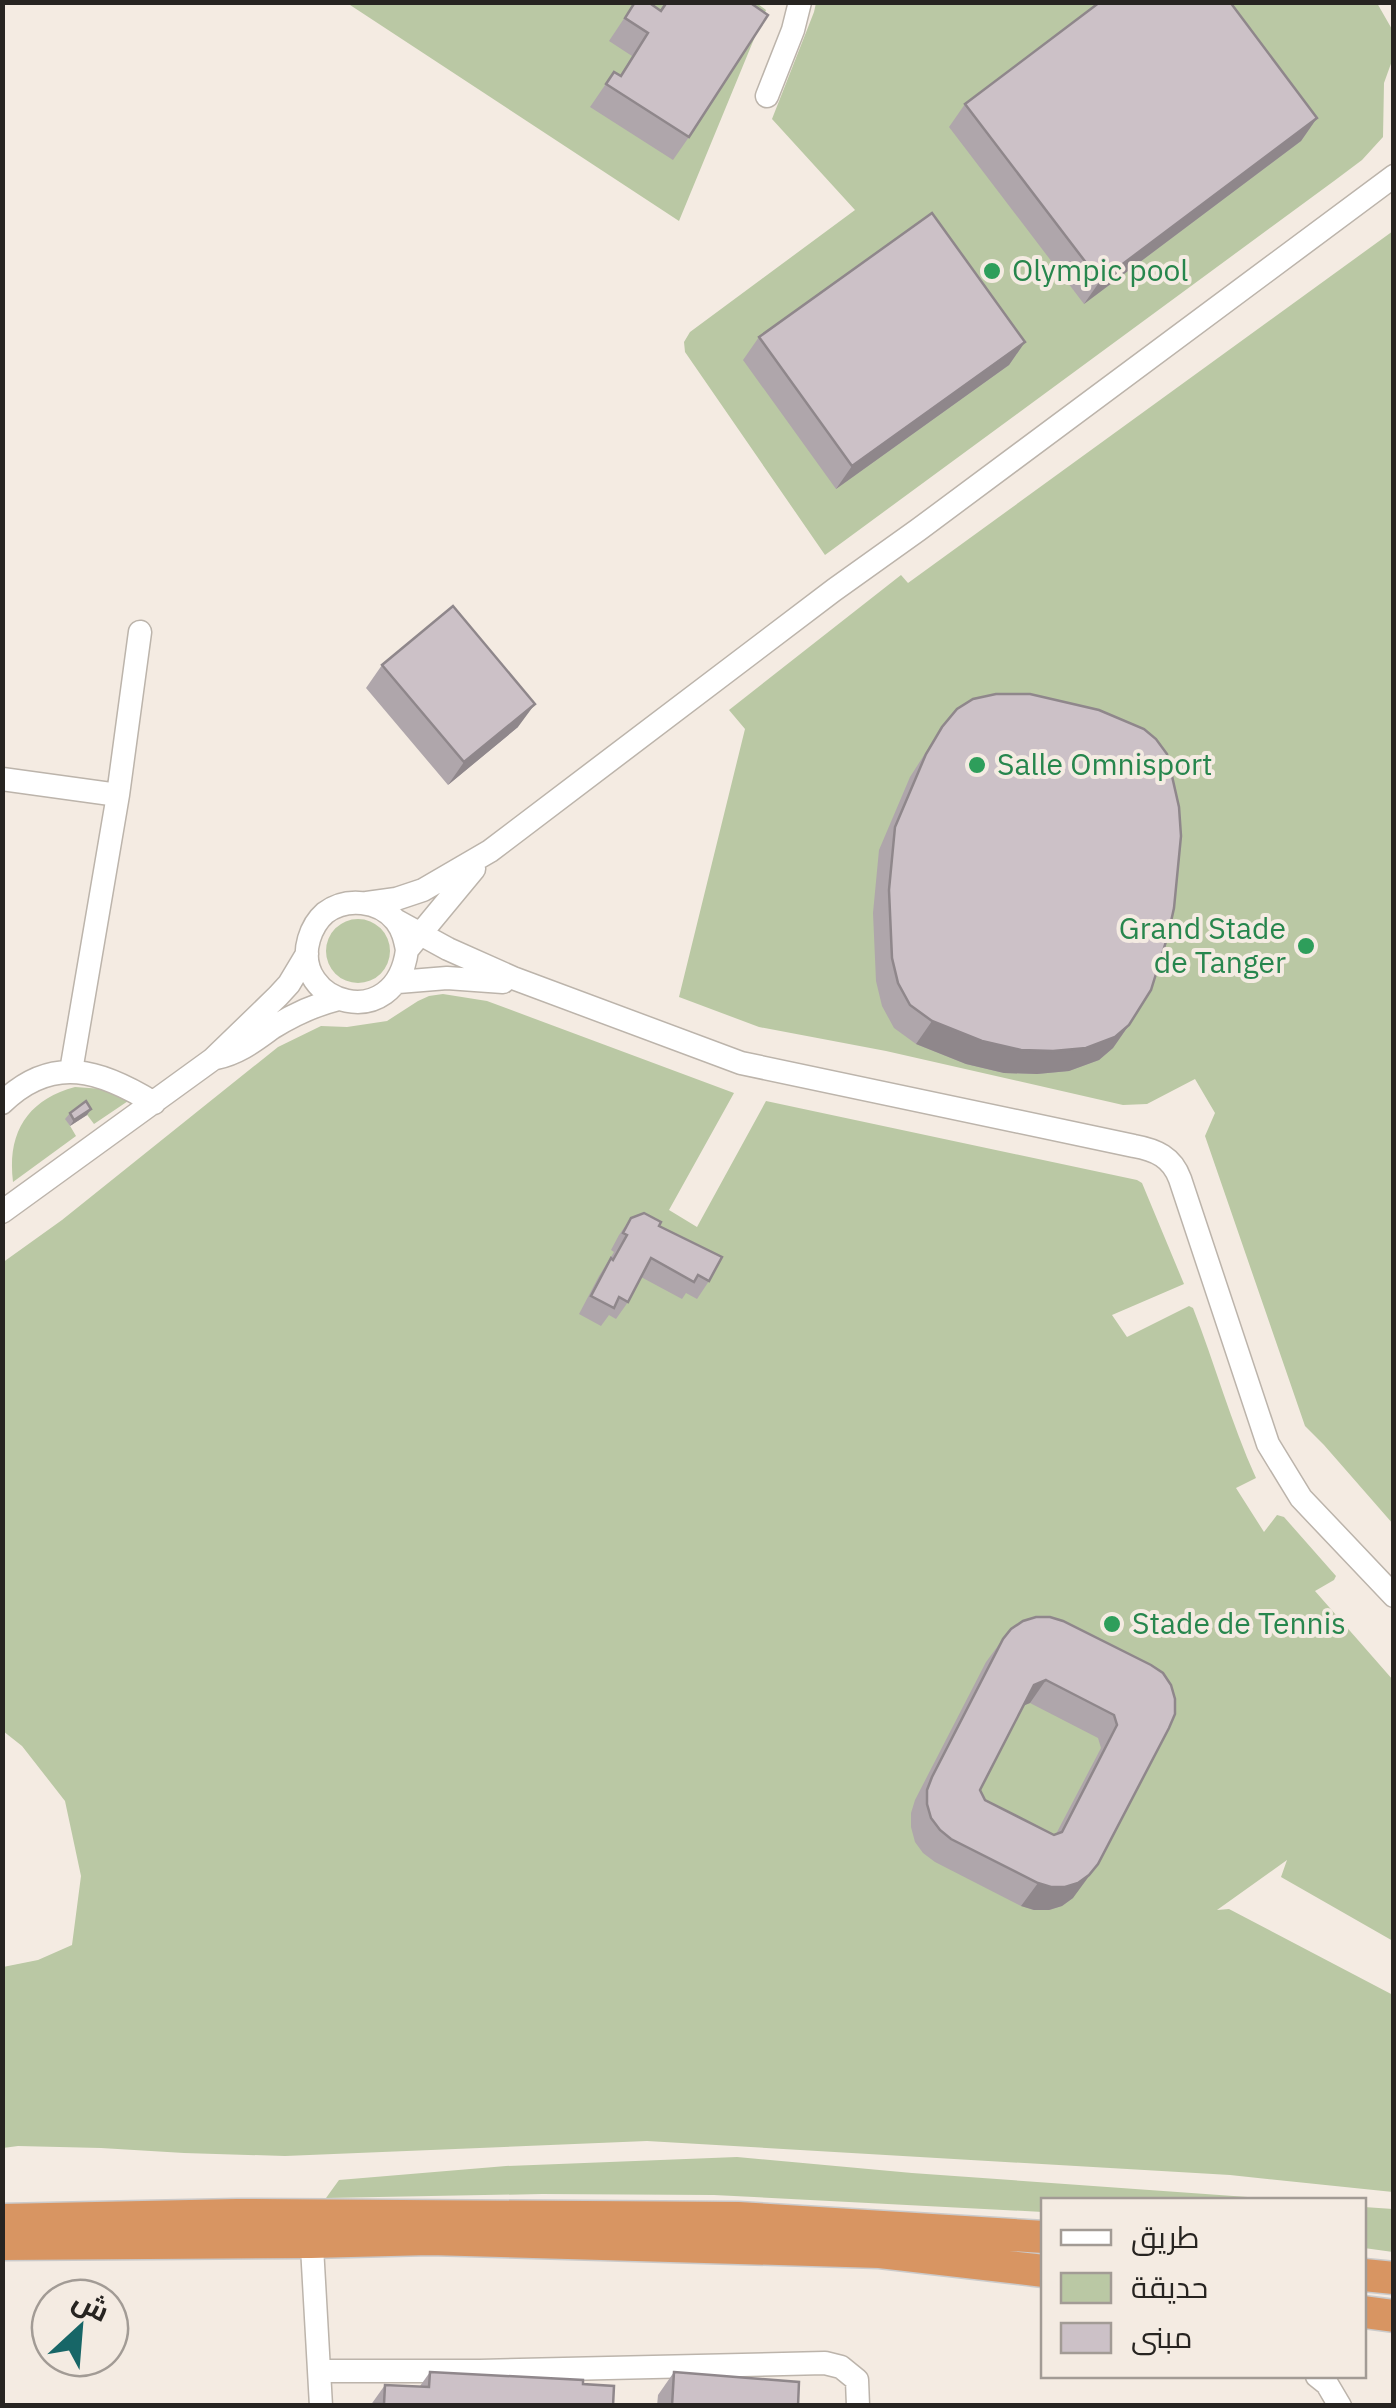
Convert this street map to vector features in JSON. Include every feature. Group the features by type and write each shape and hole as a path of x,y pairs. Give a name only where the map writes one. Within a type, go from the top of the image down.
{"highway":[{"path":"2,2244 311,2229 738,2218 1041,2237"},
{"path":"2,2220 311,2229 430,2239 880,2252 1041,2271"},
{"path":"1366,2275 1394,2278"},
{"path":"1366,2312 1394,2316"}],"street":[{"path":"767,96 800,2"},
{"path":"490,851 413,942 398,982 386,993 371,1000 338,999 313,978 306,945 322,916 350,902 396,899 424,890 490,851 1389,175"},
{"path":"71,1072 118,795 140,632"},
{"path":"2,780 118,795"},
{"path":"367,903 395,920 413,942 464,957 741,1063 1162,1155 1177,1170 1268,1444 1301,1498 1394,1596"},
{"path":"2,1212 213,1059 289,984 307,954"},
{"path":"398,982 472,979 546,990"},
{"path":"213,1059 245,1048 316,1004 338,999"},
{"path":"2,1102 40,1078 71,1072 95,1073 124,1084 154,1104"},
{"path":"311,2229 321,2406"},
{"path":"320,2372 825,2364 841,2367 857,2380 858,2406"},
{"path":"1319,2378 1340,2406"}],"green space":[{"path":"755,2 766,10 679,221 347,3"},
{"name":"Olympic pool","path":"816,3 1377,3 1393,31 1393,58 1384,83 1383,137 1362,160 1334,181 825,555 685,352 684,342 690,332 855,210 772,119"},
{"path":"1393,231 1393,1524 1305,1426 1205,1136 1215,1113 1195,1079 1147,1104 1123,1105 886,1051 759,1027 679,997 745,729 729,710 901,575 908,583"},
{"path":"358,919 381,928 390,951 381,974 358,983 335,974 326,951 335,928"},
{"path":"443,994 487,1001 734,1093 669,1210 697,1227 766,1101 1142,1183 1184,1284 1112,1315 1127,1337 1189,1306 1193,1308 1256,1478 1236,1488 1264,1532 1277,1515 1284,1517 1336,1576 1315,1591 1393,1680 1393,1941 1281,1877 1287,1860 1217,1910 1229,1909 1393,1995 1393,2192 1230,2175 647,2141 285,2156 3,2148 3,1967 38,1960 72,1945 81,1876 65,1801 22,1746 3,1731 2,1263 62,1220 278,1047 321,1026 387,1021 418,1001"},
{"path":"75,1087 103,1089 131,1099 94,1124 82,1108 66,1119 76,1136 13,1182 13,1148 24,1121 44,1100"},
{"path":"737,2157 1263,2198 1041,2198 1041,2212 714,2195 326,2198 339,2180 506,2166"},
{"path":"1366,2207 1393,2209 1393,2252 1366,2248"}],"building":[{"path":"635,2 648,2 661,11 667,2 749,2 768,15 689,137 606,84 614,72 621,76 648,33 625,18"},
{"path":"1100,2 1230,2 1317,118 1100,281 965,104"},
{"path":"932,213 1025,342 852,466 759,337"},
{"path":"453,606 535,704 464,762 382,665"},
{"path":"1030,694 1099,710 1144,729 1167,754 1181,836 1168,935 1151,990 1129,1025 1115,1037 1086,1048 1021,1050 982,1041 932,1021 910,1005 898,983 892,958 889,890 895,827 942,727 957,709 973,699"},
{"path":"86,1101 91,1109 74,1120 70,1113"},
{"path":"644,1213 661,1222 659,1226 722,1257 709,1281 698,1275 694,1282 651,1258 628,1302 619,1297 614,1308 591,1296 627,1235 623,1233 631,1218"},
{"path":"1050,1617 1063,1621 1151,1665 1163,1673 1175,1699 1175,1714 1169,1728 1098,1864 1078,1883 1065,1887 1038,1883 951,1839 931,1818 927,1804 932,1777 1003,1639 1023,1621","holes":["1046,1680 1114,1715 1117,1725 1062,1832 1054,1835 985,1800 980,1790 1034,1685"]},
{"path":"430,2372 583,2380 583,2384 614,2386 613,2406 375,2406 384,2404 385,2385 429,2387"},
{"path":"674,2372 799,2382 798,2406 672,2406"}],"place":[{"name":"Olympic pool","path":"992,271"},
{"name":"Salle Omnisport","path":"977,765"},
{"name":"Grand Stade de Tanger","path":"1306,946"},
{"name":"Stade de Tennis","path":"1112,1624"}]}
